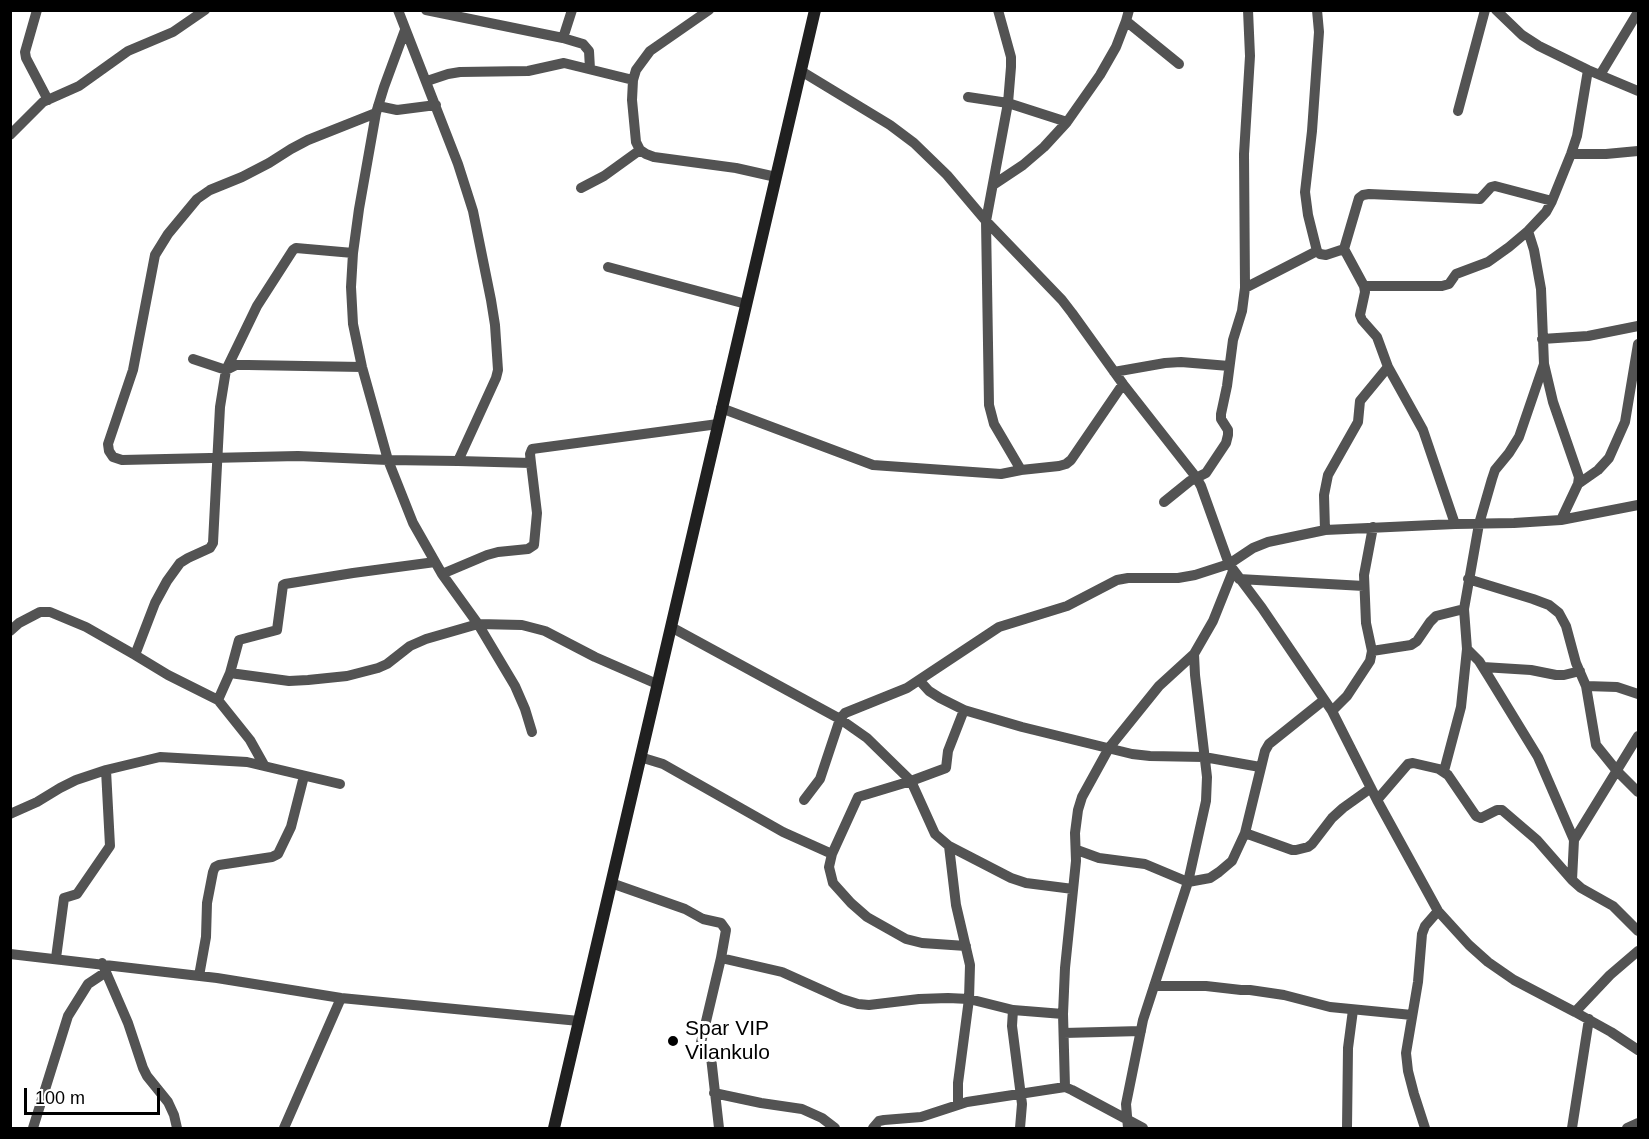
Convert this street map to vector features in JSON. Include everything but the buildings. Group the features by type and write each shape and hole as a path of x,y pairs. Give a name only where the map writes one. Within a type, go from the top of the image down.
{"main road":[{"path":"554,1128 815,10"}],"street":[{"path":"37,10 25,52 48,100"},
{"path":"10,135 48,100 79,86 128,51 173,32 205,10"},
{"path":"398,10 458,164 472,210 492,309 498,370 458,461"},
{"path":"426,10 583,44 589,51 590,69"},
{"path":"563,38 572,10"},
{"path":"709,10 650,51 636,70 632,100 636,142 640,150 654,157 735,168 776,177"},
{"path":"998,10 1011,57 1008,104 987,221 989,405 994,424 1021,470"},
{"path":"1164,502 1196,477 1206,473 1226,443 1228,435 1221,414 1233,340 1242,311 1245,288 1244,154 1250,56 1248,10"},
{"path":"1317,10 1319,32 1305,192 1317,251 1326,255 1344,249"},
{"path":"1458,111 1485,10"},
{"path":"1496,10 1522,35 1588,70 1638,91"},
{"path":"1600,75 1638,12"},
{"path":"993,186 1044,147 1066,122 1100,75 1116,47 1128,16 1179,64"},
{"path":"405,30 377,110 359,209 351,287 353,324 362,367 388,460 413,523 442,574 478,624 515,686 532,732"},
{"path":"427,81 460,72 528,71 564,63 633,80"},
{"path":"1364,286 1442,286 1449,284 1456,274 1488,262 1528,231 1546,212 1571,154 1588,70"},
{"path":"801,71 890,125 914,143 947,175 1062,300 1123,384 1196,477 1233,571 1262,608 1332,711 1377,800 1438,911 1488,962 1514,980 1589,1019 1638,1050"},
{"path":"968,97 1008,104 1066,122"},
{"path":"436,105 377,110 308,140 269,163 210,190 197,199 168,234 155,255 133,370 108,444 109,452 113,457 122,460 298,456 531,463"},
{"path":"581,188 604,176 640,150"},
{"path":"1571,154 1638,151"},
{"path":"1455,524 1423,430 1388,367 1377,337 1360,315 1365,292 1364,286 1344,249 1356,206 1359,198 1369,194 1480,199 1491,187 1496,186 1552,201"},
{"path":"1528,231 1541,289 1544,364 1553,402 1579,477 1561,520"},
{"path":"135,655 155,603 167,581 180,563 210,548 213,543 220,407 226,370 257,306 293,250 300,248 353,254"},
{"path":"1245,288 1317,251"},
{"path":"608,267 746,304"},
{"path":"1542,339 1588,336 1638,326"},
{"path":"1578,484 1598,470 1609,458 1625,422 1638,344"},
{"path":"193,359 226,370 236,365 248,364 362,367"},
{"path":"1114,372 1181,362 1229,366"},
{"path":"1444,771 1461,707 1467,649 1464,609 1479,524 1492,479 1519,437 1544,364"},
{"path":"1325,530 1324,495 1328,475 1358,422 1360,400 1388,367"},
{"path":"721,408 873,465 1001,474 1066,464 1123,384"},
{"path":"442,574 487,555 534,545 537,513 530,454 532,449 718,424"},
{"path":"1065,1087 1065,968 1077,850 1075,825 1082,797 1109,748 1159,686 1194,654 1213,621 1233,571 1253,548 1268,542 1325,530 1561,520 1638,505"},
{"path":"1332,711 1347,696 1370,662 1372,651 1366,623 1364,575 1373,527"},
{"path":"218,700 230,673 239,640 277,630 283,585 435,562"},
{"path":"804,800 820,779 840,719 845,713 907,688 999,627 1067,606 1117,580 1178,578 1214,570 1364,586"},
{"path":"1468,579 1549,605 1558,613 1566,626 1586,686 1596,745 1638,792"},
{"path":"1372,651 1411,645 1417,641 1436,616 1464,609"},
{"path":"10,631 19,623 40,612 50,612 86,627 168,675 218,700 250,740 264,765"},
{"path":"230,673 289,681 347,676 378,668 410,646 426,639 478,624 522,625 545,631 595,657 657,684"},
{"path":"671,627 840,719 875,745 912,781 935,834 949,846 1011,878 1026,883 1073,889"},
{"path":"1467,649 1483,667 1538,757 1574,840 1572,880"},
{"path":"1128,1124 1126,1104 1141,1031 1188,882 1208,790 1194,654"},
{"path":"1483,667 1531,670 1556,675 1580,671"},
{"path":"919,680 934,694 964,710 1022,727 1150,756 1204,758 1260,766"},
{"path":"1586,686 1617,687 1638,694"},
{"path":"1077,850 1109,860 1145,864 1188,882 1210,878 1220,872 1232,861 1245,833 1260,766 1269,744 1324,699"},
{"path":"964,710 948,751 946,768 858,797 832,854 829,867 833,883 867,917 906,939 922,943 966,946"},
{"path":"1574,840 1638,736"},
{"path":"10,814 76,780 160,757 264,765 340,784"},
{"path":"640,757 663,764 783,832 832,854"},
{"path":"1377,800 1408,764 1413,763 1444,771 1476,816 1481,818 1502,810 1537,840 1572,880 1581,888 1613,906 1638,931"},
{"path":"56,958 64,898 77,894 110,846 106,770"},
{"path":"199,976 207,937 207,903 215,867 278,854 291,826 304,776"},
{"path":"1245,833 1292,850 1308,847 1332,818 1371,788"},
{"path":"949,846 955,897 970,965 969,999 959,1069 958,1104"},
{"path":"611,883 685,909 703,919 721,923 726,930 699,1052 711,1057 719,1128"},
{"path":"1425,1128 1414,1094 1406,1053 1418,982 1422,934 1425,926 1438,911"},
{"path":"1575,1012 1610,975 1638,951"},
{"path":"10,954 56,958 104,968 199,976 341,998 579,1021"},
{"path":"721,958 782,972 858,1004 869,1005 919,999 969,999 1013,1010 1064,1014"},
{"path":"33,1128 68,1016 88,984 104,968"},
{"path":"104,968 128,1023 143,1068 168,1102 177,1128"},
{"path":"1154,986 1206,986 1250,990 1284,995 1330,1007 1412,1015"},
{"path":"284,1128 341,998"},
{"path":"1013,1010 1012,1026 1023,1110 1020,1128"},
{"path":"1347,1128 1348,1048 1353,1010"},
{"path":"1572,1128 1589,1019"},
{"path":"1064,1034 1141,1031"},
{"path":"873,1128 875,1124 884,1120 932,1115 958,1104 1065,1087 1128,1124 1143,1128"},
{"path":"714,1093 802,1109 822,1118 835,1128"},
{"path":"1627,1128 1638,1123"}],"place":[{"name":"Spar VIP Vilankulo","path":"673,1041"}]}
